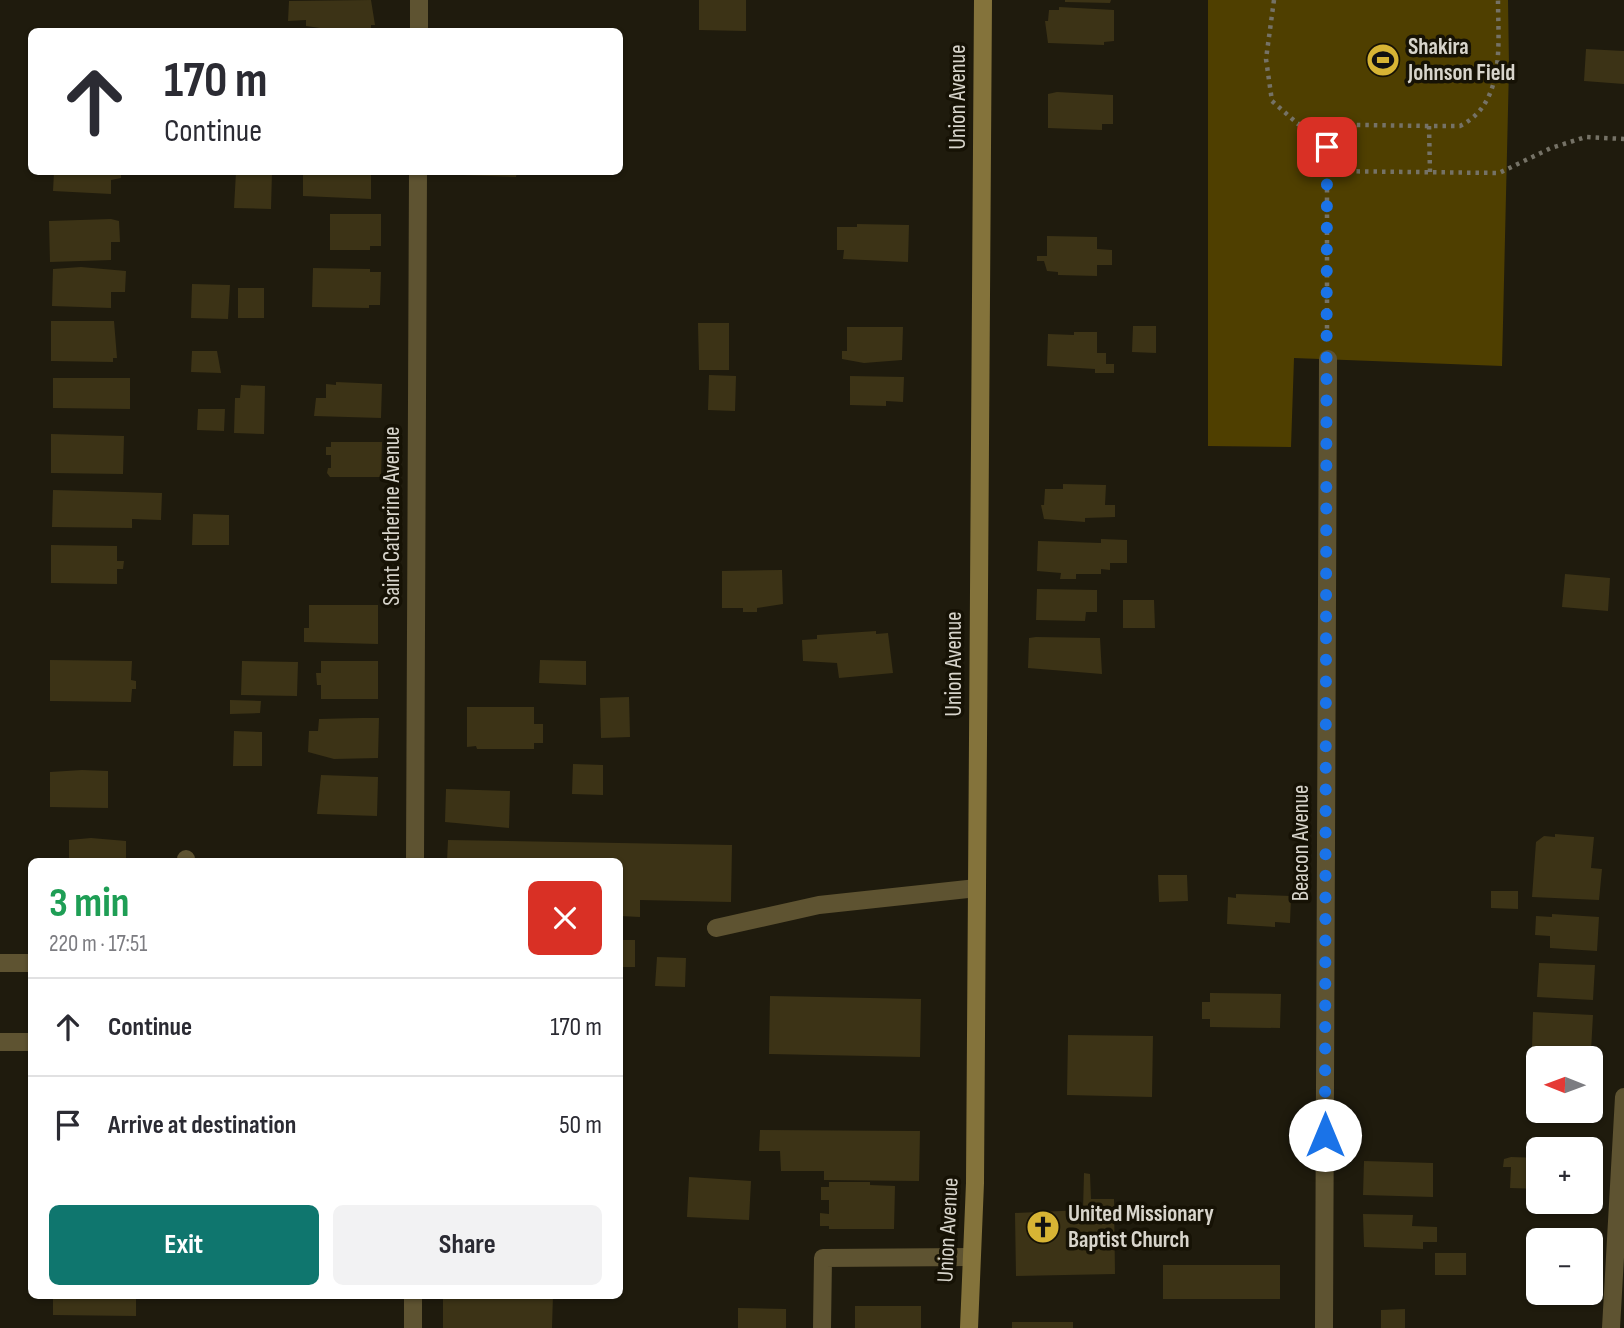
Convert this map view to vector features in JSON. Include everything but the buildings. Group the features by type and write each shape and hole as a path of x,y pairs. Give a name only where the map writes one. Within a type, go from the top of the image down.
{"main road":[{"name":"Union Avenue","path":"969,1328 975,1184 983,0"}],"street":[{"path":"418,28 419,0"},
{"name":"Saint Catherine Avenue","path":"415,858 418,175"},
{"name":"Beacon Avenue","path":"1324,1328 1328,359"},
{"path":"716,928 819,905 976,888"},
{"path":"0,963 28,963"},
{"path":"0,1042 25,1042"},
{"path":"1611,1328 1624,1097"},
{"path":"822,1328 823,1258 970,1257"},
{"path":"413,1299 413,1328"}],"path":[{"path":"1275,0 1266,59 1272,101 1298,124 1429,126 1460,126 1469,122 1485,105 1499,68 1498,0"},
{"path":"1326,124 1328,359"},
{"path":"1429,126 1430,172"},
{"path":"1327,171 1499,173 1551,148 1586,137 1624,139"}],"shaded area":[{"path":"1208,0 1508,0 1502,366 1294,358 1291,447 1208,446"}],"place":[{"name":"Shakira Johnson Field","path":"1383,60"},
{"name":"United Missionary Baptist Church","path":"1043,1227"}],"route":[{"path":"1325,1135 1327,147"}]}
